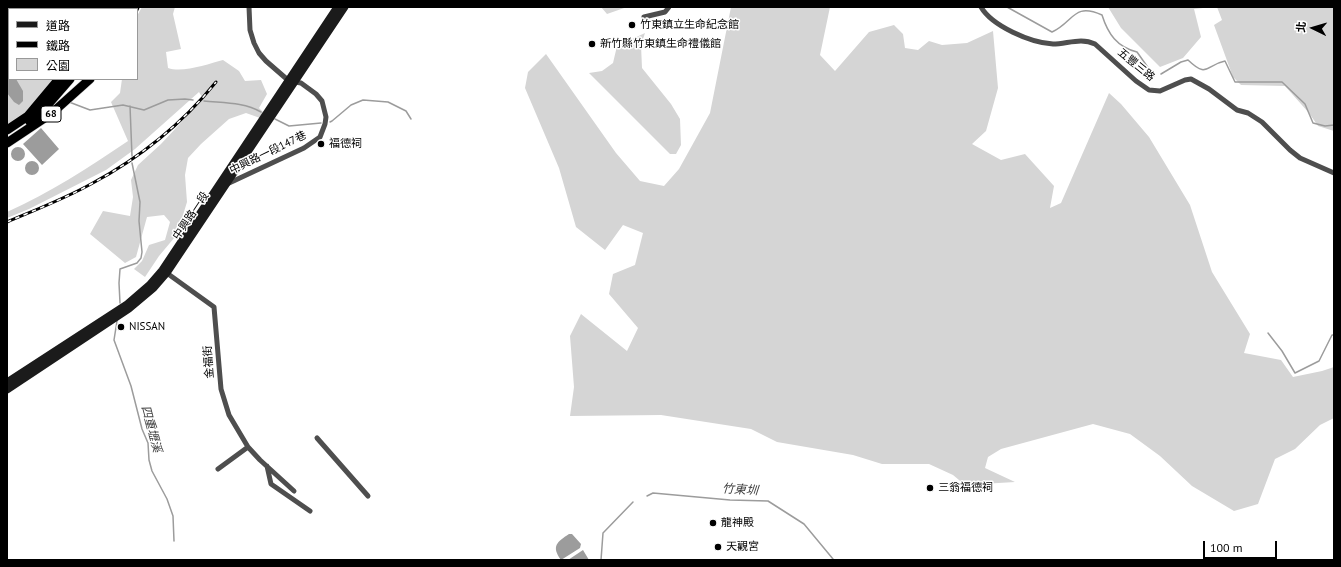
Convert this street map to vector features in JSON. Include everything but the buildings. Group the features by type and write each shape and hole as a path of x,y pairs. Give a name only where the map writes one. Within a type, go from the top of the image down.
{"highway":[{"name":"68","path":"7,130 28,116 58,80"},
{"path":"7,142 37,117 69,80"},
{"name":"68","path":"7,142 52,113 89,80"}],"main road":[{"name":"中興路一段","path":"7,382 127,304 164,271 226,185 292,82 337,7"},
{"name":"中興路一段","path":"7,390 129,309 154,288 217,187 345,7"}],"street":[{"name":"中興路一段147巷","path":"217,187 226,185 304,148 320,137 325,124 326,117 322,101 316,94 301,83 292,82 266,61 259,53 250,30 249,7"},
{"path":"644,17 665,12 669,7"},
{"name":"五豐三路","path":"981,7 992,20 1011,32 1052,44 1081,40 1095,44 1128,74 1149,90 1160,91 1185,80 1191,79 1209,89 1236,110 1248,113 1262,122 1300,158 1334,173"},
{"path":"7,135 31,117 62,80"},
{"name":"金福街","path":"164,271 214,307 221,389 229,415 248,447 294,491"},
{"path":"317,438 368,496"},
{"path":"218,469 248,447"},
{"path":"267,466 271,484 310,511"}],"green space":[{"path":"10,7 96,7 96,8 8,8"},
{"path":"142,7 175,7 173,14 181,49 166,52 168,68 188,69 223,60 239,71 245,81 261,80 267,94 259,108 264,113 260,118 246,113 229,119 188,158 185,175 187,202 183,215 185,225 159,256 145,277 134,269 142,261 149,245 165,240 170,222 164,215 147,217 136,257 125,263 90,234 103,211 130,216 133,197 131,180 138,165 161,144 203,99 199,92 135,149 106,170 29,209 7,218 7,212 54,188 128,141 111,102 120,93 122,80 138,80 138,14"},
{"path":"601,7 627,7 607,14"},
{"path":"731,7 830,7 820,55 835,71 869,32 894,25 903,34 905,48 918,50 929,41 942,45 967,43 993,31 998,88 986,131 972,144 1001,160 1025,154 1054,186 1050,208 1061,203 1109,93 1121,104 1149,137 1190,205 1212,272 1250,334 1244,353 1281,360 1293,377 1334,367 1334,418 1320,425 1295,449 1275,459 1258,504 1234,511 1192,486 1160,456 1130,434 1093,424 1001,449 988,457 985,468 1015,482 965,485 953,475 929,464 882,464 853,455 777,442 751,429 661,415 570,416 574,387 570,336 581,314 627,351 638,328 609,294 613,274 635,265 643,233 623,225 605,250 576,227 559,168 525,88 528,72 546,54 616,153 640,181 664,186 679,169 710,113"},
{"path":"1108,7 1212,7 1194,9 1201,37 1183,58 1160,67 1121,28"},
{"path":"1217,7 1334,7 1334,131 1318,126 1309,113 1285,86 1241,85 1233,77 1214,25 1222,20"},
{"path":"8,8 8,80 54,80 26,114 7,127"},
{"path":"645,33 641,45 642,68 671,104 680,119 681,145 676,154 670,154 589,73 602,71 613,63 617,46"}],"shaded area":[{"path":"8,65 8,80 17,80 23,91 23,101 19,105 14,102 7,93"},
{"path":"41,128 59,149 42,165 23,144"},
{"path":"18,147 23,149 25,154 23,159 18,161 13,159 11,154 13,149"},
{"path":"29,161 35,161 39,165 39,171 35,175 29,175 25,171 25,165"},
{"path":"569,534 572,534 581,544 580,548 561,560 556,548 561,539"},
{"path":"583,550 589,560 568,560"}],"waterway":[{"path":"1007,7 1052,32 1079,12 1085,11 1102,15 1107,28 1114,39 1124,47 1137,52 1154,76"},
{"path":"1161,74 1181,62 1188,60 1199,69 1203,70 1225,61 1235,82 1282,82 1305,104 1313,123 1325,126 1334,125"},
{"name":"四重壢溪","path":"69,102 90,110 123,105 144,110 168,100 193,100"},
{"path":"330,122 351,105 363,100 388,102 406,111 411,119"},
{"path":"204,101 248,106 261,112"},
{"name":"四重壢溪","path":"130,106 132,156"},
{"path":"275,119 289,126 321,123"},
{"name":"四重壢溪","path":"120,303 120,269 137,263 141,258 142,252 139,221 140,202 132,163"},
{"name":"四重壢溪","path":"117,321 114,340 131,386 142,429 148,443 149,460 152,471 167,499 173,516 174,541"},
{"name":"竹東圳","path":"1268,333 1282,351 1295,373 1319,361 1332,335 1334,335"},
{"name":"竹東圳","path":"647,496 653,493 730,500 768,501 804,524 833,559"},
{"name":"竹東圳","path":"601,560 603,533 633,502"}],"railway":[{"path":"7,222 70,195 126,163 174,126 216,82"}],"place":[{"name":"竹東鎮立生命紀念館","path":"632,25"},
{"name":"新竹縣竹東鎮生命禮儀館","path":"592,44"},
{"name":"福德祠","path":"321,144"},
{"name":"NISSAN","path":"121,327"},
{"name":"三翁福德祠","path":"930,488"},
{"name":"龍神殿","path":"713,523"},
{"name":"天觀宮","path":"718,547"}]}
